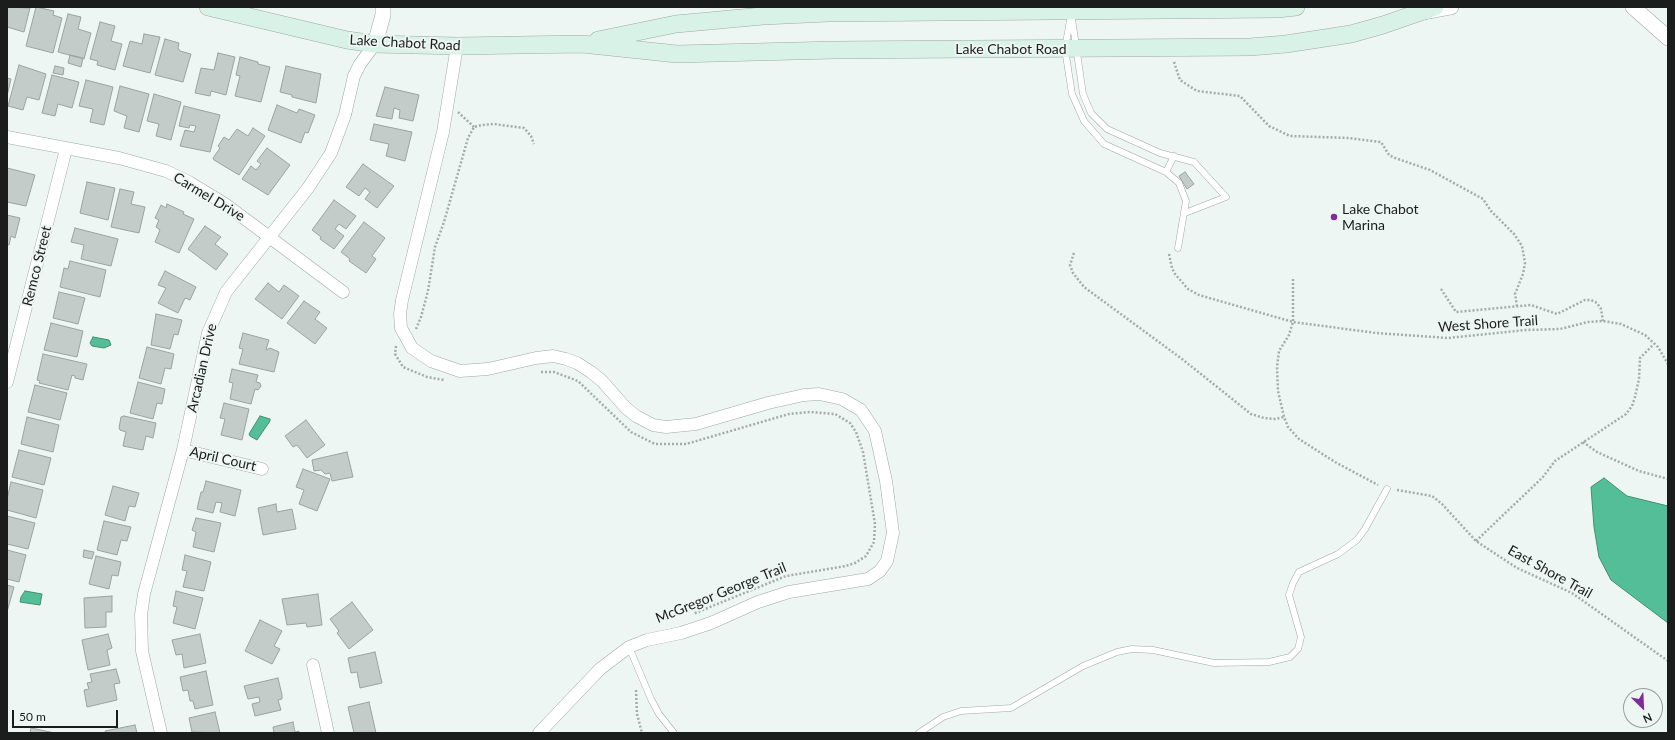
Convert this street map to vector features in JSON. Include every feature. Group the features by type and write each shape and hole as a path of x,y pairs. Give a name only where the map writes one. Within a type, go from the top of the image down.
{"main road":[{"name":"Lake Chabot Road","path":"208,7 347,40 375,44 456,46 582,44 677,54 843,50 1250,47 1286,44 1351,34 1427,10"},
{"name":"Lake Chabot Road","path":"582,44 676,24 763,16 828,13 1277,10 1296,7"}],"street":[{"path":"375,44 383,15 383,7"},
{"path":"1427,10 1450,7"},
{"path":"1633,7 1668,38"},
{"name":"Arcadian Drive","path":"161,733 142,651 142,615 144,594 183,450 208,333 226,292 268,236 308,188 331,153 345,115 354,76 360,64 375,44"},
{"path":"456,46 443,132 402,300 400,314 401,328 412,348 431,361 460,371 488,369 536,358 553,356 566,359 591,372 602,381 626,408 636,416 653,425 666,427 696,424 787,398 812,395 833,396 851,402 861,410 875,431 879,444 893,533 887,561 880,571 868,579 788,592 758,602 688,631 629,647 600,669 539,733"},
{"name":"Carmel Drive","path":"7,137 120,158 166,171 205,191 343,292"},
{"name":"Remco Street","path":"7,382 66,149"},
{"name":"April Court","path":"183,450 262,469"},
{"path":"313,665 328,733"}],"lane":[{"path":"1071,12 1070,49 1072,94 1084,121 1104,144 1166,172 1179,183 1186,201 1178,248"},
{"path":"1071,12 1070,49 1083,94 1092,113 1107,129 1160,153 1194,162 1226,197 1185,213"},
{"path":"1166,172 1174,156"},
{"path":"919,733 943,717 961,711 1011,708 1083,666 1117,652 1132,649 1149,649 1214,663 1269,662 1290,657 1298,649 1301,637 1289,595 1299,572 1338,554 1357,540 1365,530 1387,489"},
{"path":"629,647 659,714 674,733"}],"path":[{"path":"1169,48 1180,80 1197,90 1240,96 1269,126 1280,132 1290,136 1349,138 1381,142 1389,155 1394,158 1430,170 1483,199 1491,211 1514,234 1522,246 1525,264 1523,274 1515,294 1517,306"},
{"path":"412,333 421,317 432,270 435,247 444,222 468,138 474,127 482,124 494,124 524,128 531,136 534,144"},
{"name":"West Shore Trail","path":"1170,250 1172,268 1175,274 1188,289 1199,295 1293,322 1376,333 1448,338 1526,330 1560,329 1588,322 1603,321 1634,329 1658,347 1667,362"},
{"path":"1074,253 1070,265 1073,273 1084,287 1182,359 1252,414 1264,418 1275,419 1284,417"},
{"name":"East Shore Trail","path":"1293,279 1293,322 1290,335 1279,351 1277,367 1278,391 1288,427 1300,439 1335,462 1373,484 1387,489 1432,496 1442,504 1476,541 1517,568 1572,593 1668,661"},
{"path":"1441,289 1456,312 1531,305 1557,314 1585,300 1591,300 1597,303 1601,309 1603,321"},
{"path":"398,342 395,346 395,354 403,367 427,377 449,381"},
{"path":"1476,541 1543,477 1556,461 1626,414 1632,406 1639,379 1640,358 1654,344"},
{"name":"McGregor George Trail","path":"535,373 554,372 578,381 632,432 655,444 686,444 789,414 804,412 835,414 850,423 856,432 862,452 875,524 874,542 866,556 855,563 846,566 786,576 690,615"},
{"path":"1583,442 1597,452 1639,471 1668,479"},
{"path":"638,669 636,692 637,714 642,733"}],"shaded area":[{"path":"93,337 109,340 111,345 104,348 92,346 90,343"},
{"path":"260,416 270,419 270,421 257,440 249,434"},
{"path":"1604,478 1627,496 1668,506 1668,623 1611,580 1599,557 1594,527 1591,487"},
{"path":"25,591 42,594 40,605 20,602"}],"building":[{"path":"7,7 30,8 24,32 7,27"},
{"path":"36,7 54,11 53,15 62,18 53,53 26,46"},
{"path":"68,14 81,17 78,29 91,33 84,59 58,52"},
{"path":"100,22 115,26 111,41 122,44 115,70 97,65 98,61 90,59"},
{"path":"144,34 160,37 150,73 123,66 130,41 142,44"},
{"path":"165,39 179,43 178,48 180,51 191,54 183,82 155,75"},
{"path":"218,53 235,57 226,95 211,91 210,96 195,93 201,68 214,70"},
{"path":"70,55 83,58 81,67 68,63"},
{"path":"240,57 270,67 261,102 235,96 240,76 236,75"},
{"path":"19,65 46,74 39,100 27,97 23,110 8,106"},
{"path":"55,66 64,68 63,75 53,73"},
{"path":"286,66 321,74 316,103 292,97 292,95 280,92"},
{"path":"52,75 79,82 72,108 58,104 55,116 42,113"},
{"path":"7,78 11,79 7,96"},
{"path":"86,80 113,87 104,125 90,122 93,109 79,106"},
{"path":"120,86 149,94 139,132 124,128 127,116 114,111"},
{"path":"385,87 419,95 413,121 399,118 400,110 394,108 392,119 376,116"},
{"path":"154,94 181,102 171,140 156,136 159,124 147,121"},
{"path":"277,105 297,113 299,109 315,115 308,133 305,132 301,143 268,130"},
{"path":"184,106 220,115 210,152 180,146 185,130 194,132 196,126 190,125 189,128 179,126"},
{"path":"374,124 412,132 405,161 386,156 389,144 370,140"},
{"path":"253,128 265,136 239,175 214,160 213,158 220,148 218,146 224,137 229,140 237,129 248,136"},
{"path":"267,148 290,165 268,195 242,179 251,166 256,170 261,164 257,161"},
{"path":"363,164 394,186 377,208 365,199 370,192 365,188 359,196 346,187"},
{"path":"7,168 35,175 26,206 7,202"},
{"path":"1185,172 1194,184 1187,189 1179,176"},
{"path":"87,182 115,188 108,220 80,213"},
{"path":"120,189 134,192 131,204 145,207 139,233 111,227"},
{"path":"334,200 356,216 346,229 339,224 335,229 344,236 334,249 320,239 321,237 312,230"},
{"path":"167,204 184,212 183,214 194,219 179,253 155,242 160,230 156,227 159,220 155,218 161,205 166,208"},
{"path":"7,215 20,218 15,238 11,236 9,245 7,245"},
{"path":"364,222 385,238 372,256 376,259 366,273 349,261 350,259 341,252"},
{"path":"205,226 221,237 215,244 228,254 216,270 188,249"},
{"path":"75,228 118,239 111,266 81,259 84,245 71,242"},
{"path":"70,261 106,270 100,297 60,287 64,268 68,269"},
{"path":"165,271 196,287 190,300 185,298 178,313 158,303 166,288 158,285"},
{"path":"268,283 279,292 284,285 299,296 282,319 255,299"},
{"path":"59,292 85,298 78,324 53,318"},
{"path":"304,301 320,312 315,319 327,328 315,344 287,323"},
{"path":"156,314 182,320 178,335 174,334 170,349 151,345"},
{"path":"51,323 83,331 77,357 44,350"},
{"path":"243,333 269,340 266,350 270,348 279,352 274,372 239,364 243,349 239,348"},
{"path":"147,347 174,354 171,369 165,368 161,384 139,378"},
{"path":"43,354 87,364 83,380 75,378 75,376 72,375 68,390 39,383 40,381 37,380"},
{"path":"232,369 258,375 256,382 260,383 261,386 258,390 255,389 251,404 230,399 233,383 229,382"},
{"path":"138,382 165,389 162,404 157,403 153,419 130,413"},
{"path":"35,385 67,393 60,420 28,412"},
{"path":"224,403 249,409 242,440 221,435 225,419 220,418"},
{"path":"124,416 156,423 153,438 146,436 143,450 123,446 126,432 120,430 119,428 121,417"},
{"path":"27,417 59,425 53,452 21,444"},
{"path":"306,420 325,445 307,458 297,445 293,447 285,436"},
{"path":"19,450 51,458 44,485 12,477"},
{"path":"347,452 353,477 332,481 330,473 325,474 321,470 314,471 312,460"},
{"path":"303,469 330,479 317,511 299,504 304,490 296,487"},
{"path":"206,481 241,490 235,516 220,512 222,503 216,502 213,513 197,509 201,492 203,492"},
{"path":"11,482 43,490 36,518 7,510 7,499"},
{"path":"113,486 139,493 135,507 129,506 125,521 105,515"},
{"path":"276,504 277,512 292,509 296,529 263,535 258,508"},
{"path":"7,516 35,523 28,549 7,544"},
{"path":"196,518 221,523 214,552 193,547 196,532 192,530"},
{"path":"104,521 131,527 127,541 121,540 117,555 97,550"},
{"path":"7,550 26,555 19,582 7,579"},
{"path":"84,550 94,552 92,559 83,557"},
{"path":"185,555 211,562 204,591 183,587 187,571 182,570"},
{"path":"96,556 121,562 118,576 112,575 109,589 89,584"},
{"path":"7,585 14,587 7,612"},
{"path":"176,591 203,598 195,629 173,623 177,607 173,606"},
{"path":"318,594 322,625 307,627 306,623 287,625 282,599"},
{"path":"112,596 112,612 106,612 106,627 85,628 84,598"},
{"path":"352,602 373,630 349,649 337,633 339,631 330,619"},
{"path":"260,620 282,631 274,646 280,649 272,664 245,651"},
{"path":"108,634 112,648 107,650 110,665 88,670 82,640"},
{"path":"200,634 206,663 184,668 182,654 176,655 172,640"},
{"path":"375,652 382,683 360,688 357,672 351,673 348,658"},
{"path":"116,669 120,683 114,684 117,700 87,707 84,690 89,689 87,683 92,682 90,674"},
{"path":"206,671 213,705 195,709 193,701 190,701 188,690 183,691 180,677"},
{"path":"278,678 282,695 282,699 278,700 281,710 255,716 252,704 260,702 259,697 248,699 244,686"},
{"path":"369,702 376,733 354,733 348,707"},
{"path":"215,712 220,733 192,732 189,718"},
{"path":"293,722 295,732 299,731 299,733 274,733 273,727"},
{"path":"135,725 137,733 106,733 105,731"},
{"path":"31,728 55,733 30,733"}],"place":[{"name":"Lake Chabot Marina","path":"1334,217"}]}
